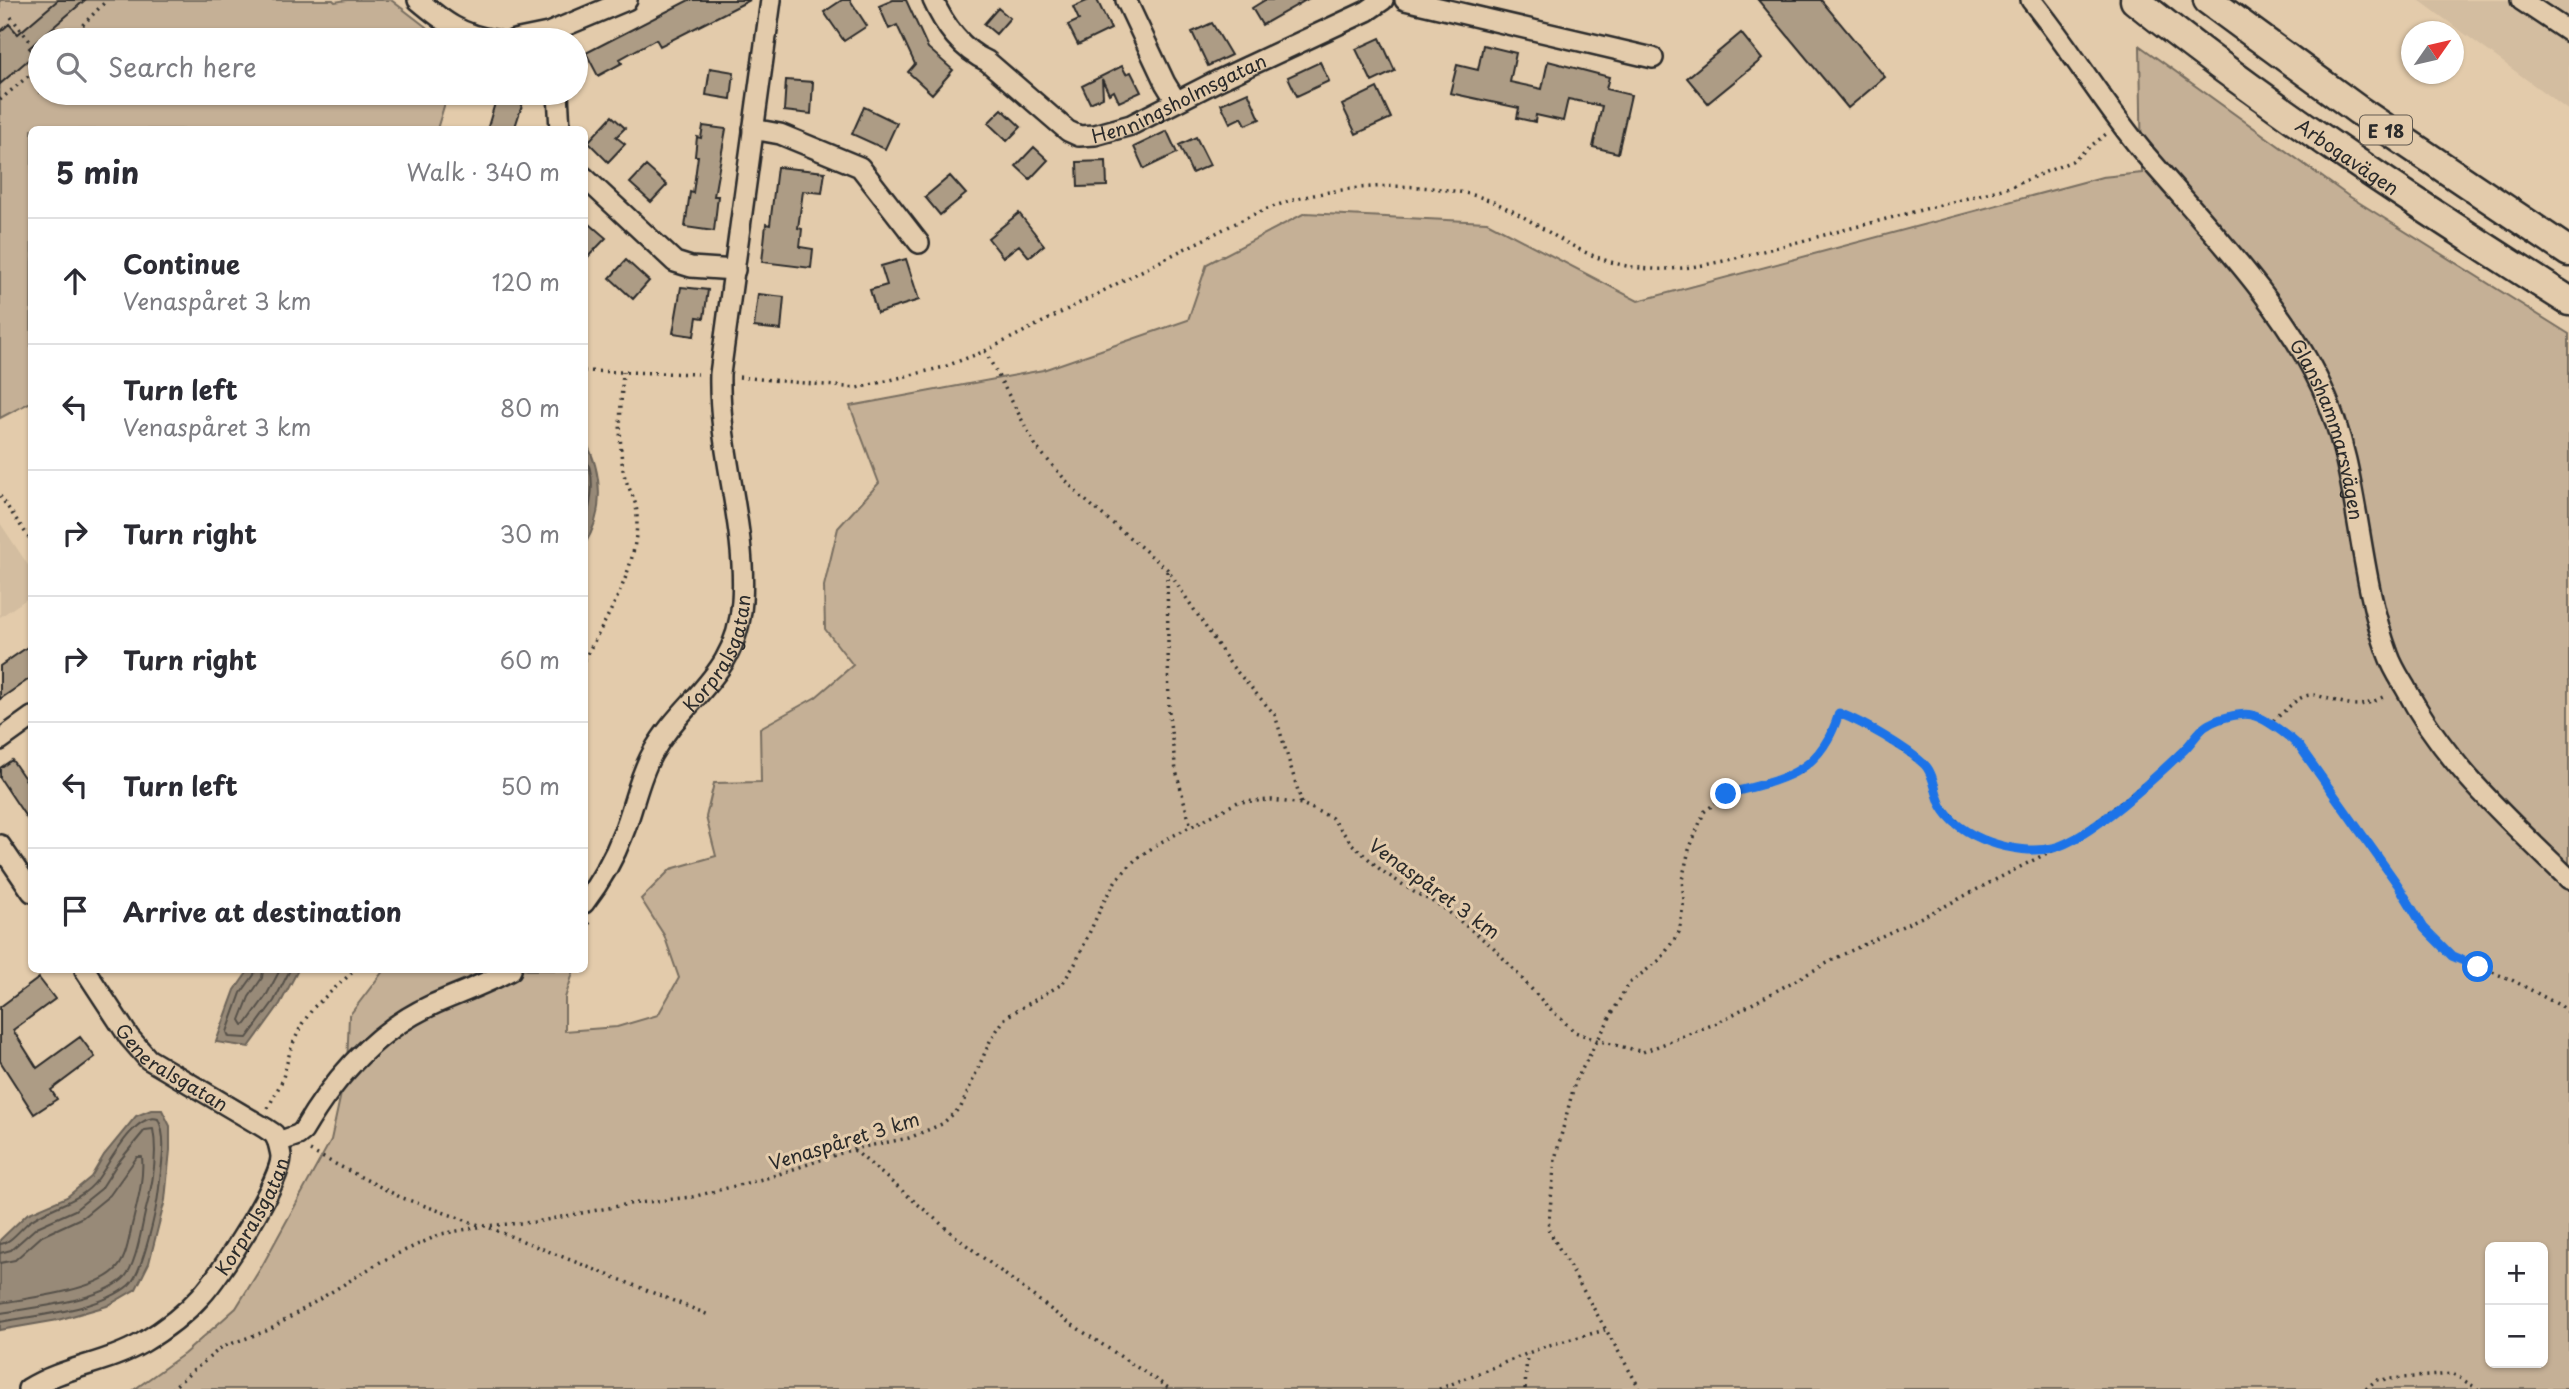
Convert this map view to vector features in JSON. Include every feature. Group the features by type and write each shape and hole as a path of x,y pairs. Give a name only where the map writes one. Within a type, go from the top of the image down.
{"highway":[{"name":"Arbogavägen","path":"2135,0 2313,131 2436,216 2569,302"},
{"name":"E 18","path":"2208,0 2357,110 2569,252"}],"street":[{"path":"418,0 456,28"},
{"path":"568,28 626,0"},
{"name":"Korpralsgatan","path":"588,897 624,834 651,755 670,728 717,674 730,650 739,622 742,561 721,415 727,375 735,270 771,0"},
{"name":"Henningsholmsgatan","path":"933,0 941,17 963,45 987,61 1055,122 1079,136 1095,135 1131,125 1367,11 1383,0"},
{"path":"1126,0 1176,101"},
{"path":"1405,0 1653,58"},
{"name":"Glanshammarsvägen","path":"2031,0 2121,122 2284,324 2322,389 2337,429 2379,623 2389,655 2404,685 2420,716 2473,785 2569,879"},
{"path":"2521,0 2569,32"},
{"path":"559,105 560,126"},
{"path":"753,129 780,134 859,167 919,243"},
{"path":"588,181 675,262 691,267 735,270"},
{"path":"0,740 28,720"},
{"path":"0,845 6,868 28,888"},
{"name":"Generalsgatan","path":"87,973 129,1037 148,1059 265,1128 274,1134 278,1142"},
{"name":"Korpralsgatan","path":"28,1389 59,1373 110,1359 141,1344 184,1313 218,1276 255,1216 279,1167 281,1157 278,1142 303,1131 333,1088 365,1050 391,1028 432,1005 504,973"}],"path":[{"path":"80,28 107,0"},
{"path":"11,17 28,39"},
{"path":"0,100 28,76"},
{"path":"727,375 850,388 944,366 985,351 1276,205 1345,189 1378,187 1460,192 1497,203 1590,255 1613,264 1668,270 1728,260 2010,187 2072,161 2121,122"},
{"path":"985,351 1037,448 1079,495 1167,569 1231,665 1275,715 1302,804"},
{"path":"588,371 674,373"},
{"path":"588,653 627,577 636,536 636,508 622,467 623,372"},
{"path":"0,496 28,536"},
{"path":"1167,569 1169,715 1176,771 1191,827"},
{"path":"2267,724 2278,719 2301,697 2313,695 2354,707 2370,704 2404,685"},
{"path":"1640,1389 1548,1229 1555,1159 1575,1083 1596,1040 1628,984 1661,959 1679,932 1684,900 1682,880 1689,850 1704,812 1726,794 1767,784 1802,771 1821,752 1834,731 1839,713 1862,722 1927,767 1942,806 1967,832 2014,850 2054,848"},
{"name":"Venaspåret 3 km","path":"172,1389 222,1347 268,1330 382,1261 441,1234 484,1226 535,1222 629,1204 692,1197 770,1177 853,1149 909,1138 942,1124 961,1107 991,1039 1006,1017 1062,984 1075,964 1116,880 1137,858 1161,842 1238,802 1272,800 1302,804 1332,818 1352,844 1382,870 1414,892 1441,906 1494,948 1575,1032 1643,1052 1717,1023 1842,955 1945,906 2078,837 2130,798 2206,726 2230,717 2252,715 2285,732 2300,747 2398,885 2424,928 2452,956 2512,980 2569,1013"},
{"path":"267,1110 282,1081 290,1048 302,1024 314,1007 352,973"},
{"path":"313,1144 308,1150 389,1192 451,1217 484,1226 709,1315"},
{"path":"853,1149 960,1240 1062,1318 1170,1389"},
{"path":"1439,1389 1527,1354 1605,1330"},
{"path":"1525,1389 1527,1354"},
{"path":"2366,1389 2376,1380 2453,1374 2478,1389"}],"shaded area":[{"path":"0,0 391,0 427,28 28,28 28,105 444,105 438,126 28,126 28,404 0,418"},
{"path":"2419,0 2569,0 2569,111 2464,33 2464,21 2447,21"},
{"path":"2140,46 2347,195 2569,334 2569,1389 135,1389 184,1354 236,1308 262,1266 331,1140 347,1066 349,1016 382,973 573,973 565,998 565,1031 617,1027 658,1015 679,978 664,935 641,899 671,869 716,856 706,817 714,783 761,782 760,728 816,697 853,665 825,629 824,586 838,528 879,483 850,406 1043,370 1188,320 1207,264 1305,213 1487,222 1638,301 2102,177 2142,173"},
{"path":"0,523 28,565 28,598 0,617"}],"water":[{"path":"588,447 595,466 599,493 596,520 588,538"},
{"path":"247,973 296,973 280,1004 249,1047 216,1042 235,990"},
{"path":"151,1110 162,1110 170,1126 170,1150 165,1200 149,1263 136,1289 107,1306 58,1320 0,1330 0,1240 27,1214 67,1197 91,1177 104,1155 136,1116"}],"building":[{"path":"58,0 85,0 52,28 28,28 28,60 0,84 0,32 9,24 18,34"},
{"path":"689,0 750,0 660,46 656,39 620,59 622,63 598,76 588,52"},
{"path":"842,0 850,0 867,26 844,41 824,12"},
{"path":"893,0 906,0 928,48 953,70 932,94 908,72 915,64 897,25 889,29 879,6"},
{"path":"1089,0 1097,0 1111,29 1078,45 1068,25 1079,20 1073,7"},
{"path":"1265,0 1306,0 1262,25 1252,8"},
{"path":"1758,0 1821,0 1885,77 1848,108"},
{"path":"998,8 1010,18 996,34 984,24"},
{"path":"1212,23 1231,55 1208,66 1192,32"},
{"path":"1741,33 1762,59 1708,103 1687,78"},
{"path":"1380,38 1395,71 1372,82 1356,49"},
{"path":"1483,45 1516,53 1510,82 1542,89 1548,61 1609,77 1606,89 1631,95 1618,153 1593,147 1602,106 1568,99 1563,121 1536,115 1535,122 1517,118 1519,108 1450,93 1457,65 1478,70"},
{"path":"1320,62 1329,81 1297,96 1288,77"},
{"path":"1122,66 1126,74 1131,72 1141,92 1119,102 1114,91 1109,94 1102,79 1103,97 1090,103 1082,86"},
{"path":"710,68 734,72 731,99 706,95"},
{"path":"786,80 813,82 811,114 784,111"},
{"path":"1377,88 1391,118 1356,134 1342,105"},
{"path":"1248,92 1260,119 1246,125 1242,117 1230,123 1221,104"},
{"path":"494,105 522,105 515,126 488,126"},
{"path":"864,107 897,123 885,149 852,134"},
{"path":"1002,109 1021,127 1007,141 988,123"},
{"path":"612,116 625,128 616,137 625,144 608,162 588,142"},
{"path":"703,126 726,129 714,196 718,196 714,231 685,227 698,156 695,156 697,137 701,138"},
{"path":"1167,131 1177,153 1144,169 1134,147"},
{"path":"1196,137 1210,165 1192,173 1179,145"},
{"path":"1034,147 1048,160 1030,179 1016,166"},
{"path":"1106,161 1107,186 1078,187 1077,162"},
{"path":"646,166 667,185 651,202 630,183"},
{"path":"777,167 825,172 822,193 803,191 798,228 802,229 800,247 813,249 811,268 762,262 766,224 770,225"},
{"path":"950,176 966,194 940,215 925,197"},
{"path":"1019,213 1044,245 1029,257 1019,245 1003,257 988,238"},
{"path":"588,222 606,238 588,257"},
{"path":"906,259 919,300 877,313 870,290 887,285 881,266"},
{"path":"626,260 649,281 633,299 610,278"},
{"path":"681,287 708,290 704,318 697,317 694,336 673,333"},
{"path":"758,294 784,297 781,330 754,327"},
{"path":"28,647 28,680 0,699 0,666"},
{"path":"12,760 28,783 28,820 0,778 0,768"},
{"path":"39,978 55,999 13,1030 37,1068 80,1037 95,1057 51,1090 57,1099 34,1114 0,1061 0,1007"}],"route":[{"path":"1726,794 1767,784 1802,771 1821,752 1834,731 1839,713 1862,722 1927,767 1942,806 1967,832 2014,850 2054,848 2078,837 2130,798 2206,726 2230,717 2252,715 2285,732 2300,747 2398,885 2424,928 2452,956 2478,967"}]}
